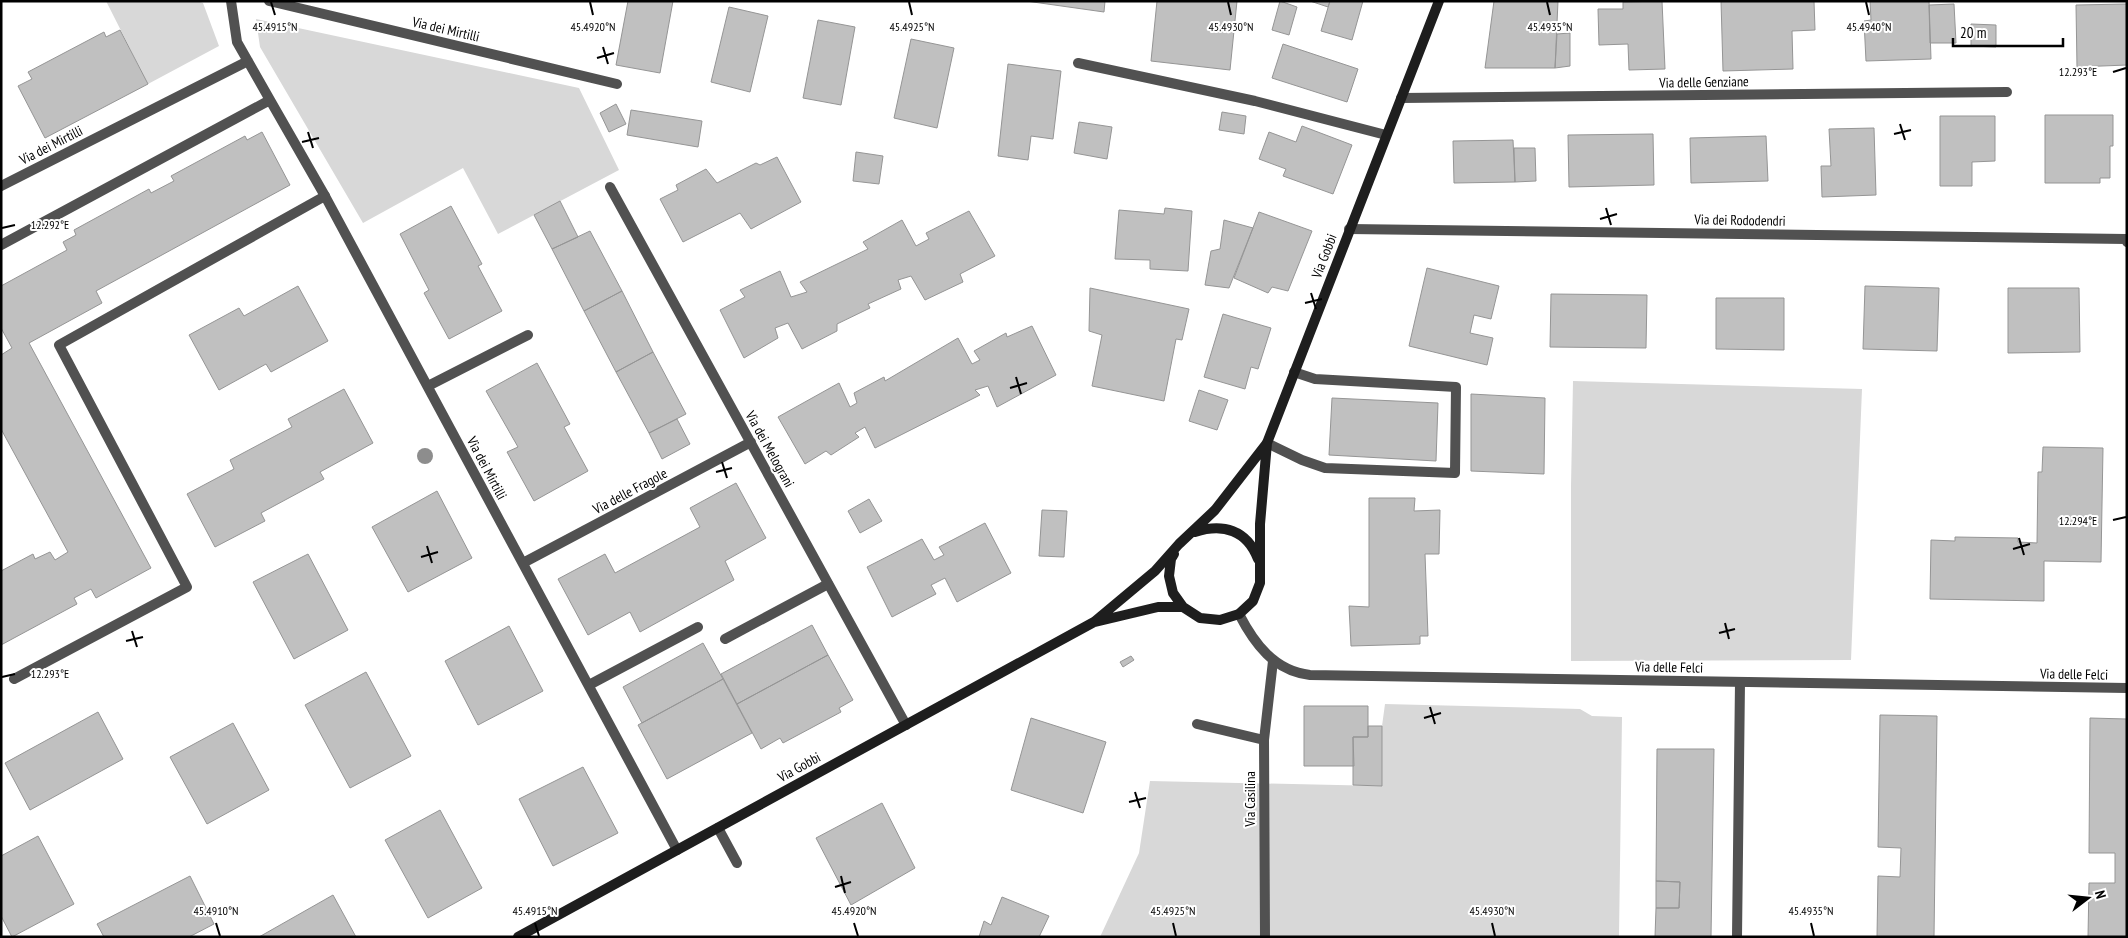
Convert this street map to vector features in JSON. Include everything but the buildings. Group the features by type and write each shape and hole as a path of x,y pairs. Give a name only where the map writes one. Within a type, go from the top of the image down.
{"street":[{"name":"Via dei Mirtilli","path":"231,1 237,42 325,196 677,850"},
{"name":"Via dei Mirtilli","path":"269,1 616,84"},
{"name":"Via Gobbi","path":"1179,544 1171,559 1168,576 1173,593 1183,607 1200,618 1220,620 1238,614 1253,601 1260,583 1260,524 1267,443 1439,1"},
{"name":"Via dei Mirtilli","path":"1,186 248,61"},
{"path":"1078,63 1255,101 1386,135"},
{"name":"Via delle Genziane","path":"1401,98 2008,92"},
{"path":"1,246 270,100"},
{"name":"Via dei Melograni","path":"610,187 906,725"},
{"path":"14,679 187,586 59,346 325,196"},
{"name":"Via dei Rododendri","path":"1350,229 2127,240"},
{"path":"428,386 528,335"},
{"path":"1267,443 1302,460 1325,468 1455,473 1456,387 1315,379 1294,372"},
{"name":"Via delle Fragole","path":"523,563 751,442"},
{"name":"Via Gobbi","path":"518,937 1094,622 1155,571 1179,544 1194,532 1215,510 1267,443"},
{"name":"Via Gobbi","path":"1194,532 1210,527 1227,529 1242,536 1254,548 1261,564"},
{"path":"725,639 828,584"},
{"name":"Via Gobbi","path":"1094,622 1158,607 1183,607"},
{"name":"Via delle Felci","path":"1238,614 1248,632 1273,661 1294,673 2127,688"},
{"path":"589,685 698,627"},
{"name":"Via Casilina","path":"1265,937 1264,740 1273,661"},
{"path":"1737,937 1740,682"},
{"path":"1197,724 1264,740"},
{"path":"718,828 736,863"}],"shaded area":[{"path":"106,1 197,1 203,3 219,46 148,84"},
{"path":"256,19 579,88 619,170 498,234 463,168 363,223 260,47"},
{"path":"1573,381 1862,389 1851,660 1571,661"},
{"path":"1385,704 1580,709 1592,716 1622,717 1619,937 1100,937 1139,853 1150,781 1382,786 1382,726"}]}
